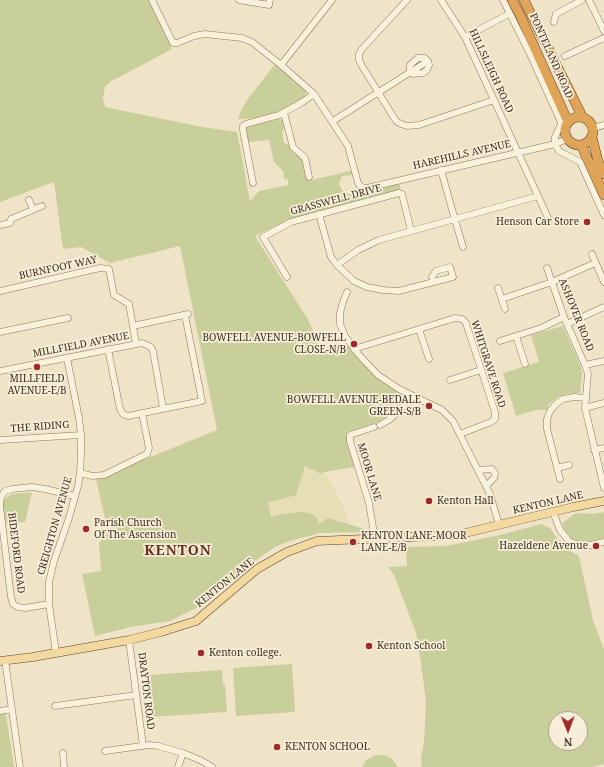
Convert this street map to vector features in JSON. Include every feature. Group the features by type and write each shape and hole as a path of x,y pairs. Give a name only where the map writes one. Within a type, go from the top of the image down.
{"highway":[{"name":"PONTELAND ROAD","path":"512,0 520,14 568,122 565,128 567,139"},
{"name":"PONTELAND ROAD","path":"524,0 582,116 588,120 593,133 598,161 604,174"},
{"path":"568,122 572,118 582,116"},
{"path":"567,139 576,145 581,145 589,141 593,133"},
{"path":"581,145 604,195"}],"main road":[{"name":"KENTON LANE","path":"3,660 56,653 129,640 162,632 196,621 257,569 287,552 317,541 376,540 457,535 604,501"}],"street":[{"path":"152,0 173,43 177,44 194,36 205,34 242,38 252,42 314,94 332,121 410,72"},
{"path":"239,0 269,5 270,0"},
{"path":"281,65 332,0"},
{"path":"407,0 359,54 359,60 362,66 396,121 407,126 419,125 494,100"},
{"name":"HILLSLEIGH ROAD","path":"441,0 465,37 549,220"},
{"path":"503,0 509,14 515,21 560,120 561,124 555,137 555,144 559,151 580,162 604,215"},
{"path":"554,22 556,14 582,0"},
{"path":"589,0 604,31"},
{"path":"465,37 509,14"},
{"path":"565,56 604,38"},
{"path":"418,58 423,58 428,61 428,68 423,73 415,75 410,72 410,65 418,58"},
{"path":"253,183 242,130 243,126 284,113 301,104 314,94"},
{"path":"284,113 293,147 304,158 309,177"},
{"name":"HAREHILLS AVENUE","path":"332,121 348,146 358,183 361,187 366,188 555,144 567,139"},
{"path":"593,133 604,125"},
{"path":"441,170 454,220 463,247"},
{"name":"GRASSWELL DRIVE","path":"287,277 263,236 291,222 402,194 411,231"},
{"path":"337,265 358,250 379,240 538,196"},
{"path":"29,200 32,209"},
{"path":"0,225 10,223 11,218 42,206"},
{"path":"319,214 331,257 337,265 354,281 367,287 399,291 434,282"},
{"path":"592,254 604,282"},
{"path":"502,299 552,282 595,263"},
{"name":"BURNFOOT WAY","path":"0,291 100,268 109,269 114,295 128,304 136,344"},
{"name":"ASHOVER ROAD","path":"547,268 564,318 588,374 585,408 604,488"},
{"path":"354,281 342,302 340,313 340,324 345,336 354,349 378,375 408,394 442,410 453,421 486,486 494,506 499,525"},
{"path":"498,288 505,309"},
{"path":"567,324 604,307"},
{"path":"108,349 120,410 123,414 128,416 202,401 187,314 133,326"},
{"path":"0,332 68,318"},
{"name":"WHITGRAVE ROAD","path":"354,349 455,318 462,319 466,323 495,412 494,419 491,422 460,434"},
{"path":"500,341 540,328 564,318"},
{"path":"419,329 429,359"},
{"path":"516,336 525,364"},
{"name":"MILLFIELD AVENUE","path":"0,371 142,342 151,347 153,351 163,408"},
{"name":"CREIGHTON AVENUE","path":"56,653 48,591 52,569 69,518 80,473 81,435 66,358"},
{"path":"585,365 604,361"},
{"path":"450,380 481,370"},
{"name":"MOOR LANE","path":"376,540 369,503 350,442 350,435 377,426 389,420 404,404 408,394"},
{"path":"560,479 547,429 547,419 550,411 556,404 564,399 574,397 586,398"},
{"path":"585,408 604,403"},
{"path":"80,473 92,476 104,475 147,454 149,448 142,413"},
{"name":"THE RIDING","path":"0,440 81,435"},
{"path":"594,450 604,448"},
{"path":"557,468 569,465"},
{"path":"478,470 492,469 495,473 494,478 486,486"},
{"name":"BIDEFORD ROAD","path":"49,604 25,608 18,607 13,604 0,506 1,496 5,491 32,487 75,496"},
{"path":"553,512 560,530 569,541 580,546 604,542"},
{"name":"DRAYTON ROAD","path":"129,640 142,746"},
{"path":"3,660 20,767"},
{"path":"55,706 136,695"},
{"path":"0,711 12,709"},
{"path":"105,751 148,745 158,746 183,753 212,767"},
{"path":"178,767 183,753"},
{"path":"63,754 64,767"}],"shaded area":[{"path":"305,466 321,473 324,472 343,505 348,521 347,523 328,518 317,526 271,517 268,503 296,495"}],"green space":[{"path":"0,0 150,0 172,49 110,82 105,87 103,98 105,107 202,127 237,132 250,201 259,191 288,185 288,179 285,180 283,171 274,162 269,140 248,142 245,130 246,127 279,119 283,120 285,127 282,132 284,143 289,145 291,150 300,156 305,163 307,181 351,171 352,175 342,176 339,184 342,190 347,194 399,183 401,189 291,219 255,236 307,318 324,354 348,346 375,374 403,395 397,409 378,422 347,432 355,467 324,472 321,474 305,466 296,495 268,503 271,517 281,514 303,512 312,514 317,518 317,525 328,518 371,532 320,533 290,541 277,546 263,555 235,577 206,603 170,621 131,627 95,636 82,574 101,571 99,543 108,532 96,479 217,430 180,246 110,263 81,247 63,249 54,182 0,202"},
{"path":"275,64 306,91 305,98 278,113 262,118 238,119 247,100"},
{"path":"563,326 581,367 582,374 580,393 566,394 558,397 548,405 547,410 536,410 516,416 503,373 539,362 531,335"},
{"path":"32,492 25,522 6,523 3,503 6,498 12,494"},
{"path":"604,512 604,538 583,543 572,539 564,529 562,523 574,514 593,514"},
{"path":"541,524 550,528 562,546 579,556 593,620 604,649 604,764 593,767 422,767 421,759 424,742 426,702 416,633 394,575 388,567 407,566 406,547 446,546 500,535"},
{"path":"292,664 295,712 236,716 233,668"},
{"path":"222,670 223,685 225,685 227,712 151,717 148,675"},
{"path":"0,714 6,714 14,767 0,767"},
{"path":"376,755 384,755 391,758 398,767 362,767 366,760"}],"place":[{"name":"Henson Car Store","path":"587,222"},
{"name":"BOWFELL AVENUE-BOWFELL CLOSE-N/B","path":"354,344"},
{"name":"MILLFIELD AVENUE-E/B","path":"37,367"},
{"name":"BOWFELL AVENUE-BEDALE GREEN-S/B","path":"429,406"},
{"name":"Kenton Hall","path":"429,501"},
{"name":"Parish Church Of The Ascension","path":"86,529"},
{"name":"KENTON LANE-MOOR LANE-E/B","path":"353,542"},
{"name":"Hazeldene Avenue","path":"596,546"},
{"name":"Kenton School","path":"369,646"},
{"name":"Kenton college.","path":"201,653"},
{"name":"KENTON SCHOOL","path":"277,747"}],"district":[{"name":"KENTON","path":"178,551"}]}
